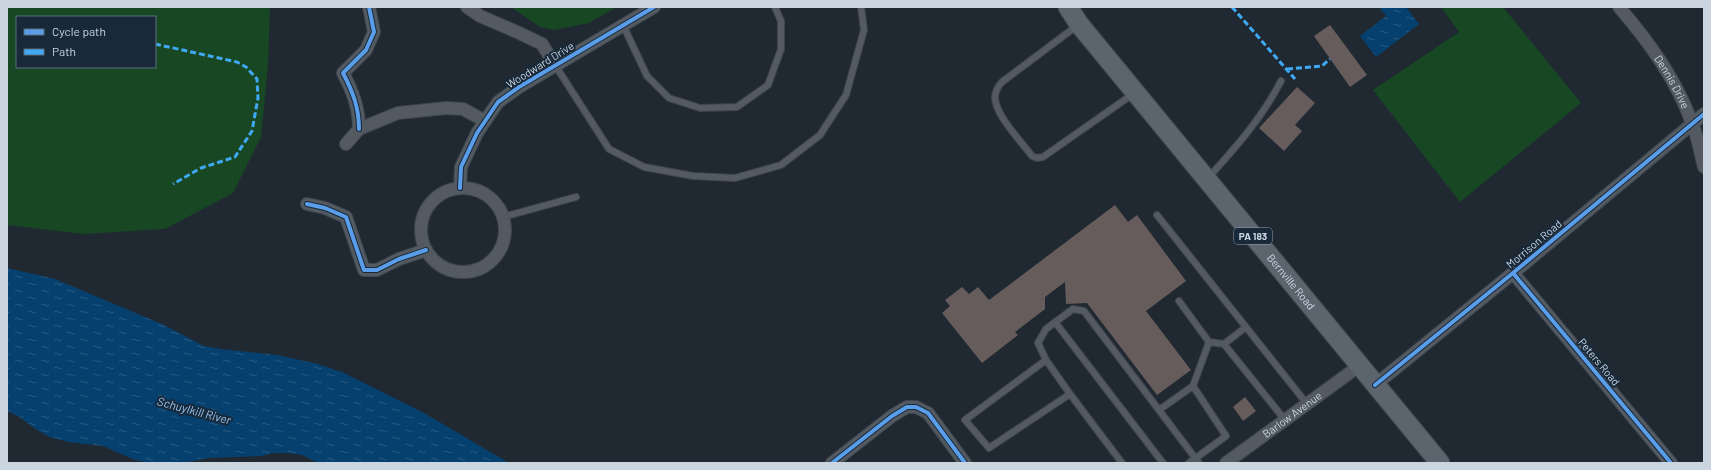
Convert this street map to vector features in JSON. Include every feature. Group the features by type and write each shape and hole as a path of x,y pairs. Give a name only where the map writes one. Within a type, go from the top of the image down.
{"main road":[{"name":"Bernville Road","path":"1068,7 1079,24 1206,180 1440,463"}],"street":[{"path":"359,129 359,116 353,92 344,73 366,50 374,32 369,7"},
{"path":"467,7 480,16 542,44 555,65"},
{"name":"Woodward Drive","path":"460,188 461,167 476,133 498,102 555,65 654,7"},
{"name":"Dennis Drive","path":"1619,7 1658,57 1675,84 1692,123 1704,167"},
{"path":"346,144 359,129 398,113 446,108 463,109 484,121"},
{"name":"Morrison Road","path":"1375,385 1513,274 1704,114"},
{"path":"460,188 476,190 491,198 501,211 503,217 506,226 504,243 496,257 483,268 467,272 451,270 436,263 426,250 421,234 423,217 431,203 444,192 460,188"},
{"path":"306,204 325,208 346,217 364,270 377,270 399,259 426,250"},
{"name":"Peters Road","path":"1513,274 1671,463"},
{"name":"Barlow Avenue","path":"1226,463 1359,366"},
{"path":"832,463 892,416 907,407 916,407 928,412 965,463"}],"lane":[{"path":"623,25 647,76 669,98 700,108 737,107 768,85 781,49 781,21 775,7"},
{"path":"555,65 609,149 644,167 693,176 735,178 781,165 820,135 846,95 864,30 861,7"},
{"path":"1079,24 1002,82 997,88 995,96 998,110 1032,156 1037,158 1043,157 1135,92"},
{"path":"1206,180 1252,128 1281,81"},
{"path":"503,217 576,197"},
{"path":"1157,214 1307,404"},
{"path":"1179,301 1209,342 1224,344 1285,420"},
{"path":"1122,463 1046,360 1038,343 1046,328 1073,309 1084,311 1197,461"},
{"path":"1055,322 1163,463"},
{"path":"1224,344 1246,327"},
{"path":"1159,410 1193,386 1209,342"},
{"path":"1046,360 964,420 989,448 1070,394"},
{"path":"1189,463 1197,461 1226,436 1193,386"}],"green space":[{"path":"7,7 270,7 268,66 261,137 233,193 165,229 83,234 7,225"},
{"path":"511,7 617,7 589,23 554,30 540,27"},
{"path":"1441,7 1503,7 1581,103 1460,202 1373,90 1459,32"}],"water":[{"path":"1379,7 1406,7 1419,24 1376,57 1360,36 1386,16"},
{"name":"Schuylkill River","path":"7,268 55,279 164,325 204,346 277,355 318,364 344,373 424,413 509,463 318,463 302,455 274,453 261,456 210,458 187,462 151,463 135,460 103,446 68,442 50,437 37,430 18,416 7,411"}],"building":[{"path":"1330,25 1367,75 1350,87 1314,36"},
{"path":"1297,87 1315,103 1295,125 1302,131 1284,151 1259,128"},
{"path":"1115,205 1128,222 1137,215 1186,281 1146,311 1191,370 1157,395 1087,303 1066,304 1065,282 1045,297 1045,309 1015,332 1018,335 982,363 942,313 950,306 945,300 962,287 969,294 978,287 989,300"},
{"path":"1245,397 1256,411 1243,421 1233,407"}],"marked path":[{"path":"1232,7 1295,79"},
{"path":"156,44 237,62 246,67 257,79 258,98 252,131 235,157 201,168 173,184"},
{"path":"1287,69 1322,66 1330,59"}],"cycle path":[{"path":"359,129 355,100 343,73 366,50 374,32 369,7"},
{"path":"460,188 461,167 477,133 498,102 519,87 654,7"},
{"path":"1375,385 1513,273 1704,114"},
{"path":"307,204 325,208 346,217 364,270 377,270 399,259 426,250"},
{"path":"1513,273 1671,463"},
{"path":"832,463 892,416 907,407 916,407 928,413 965,463"}]}
